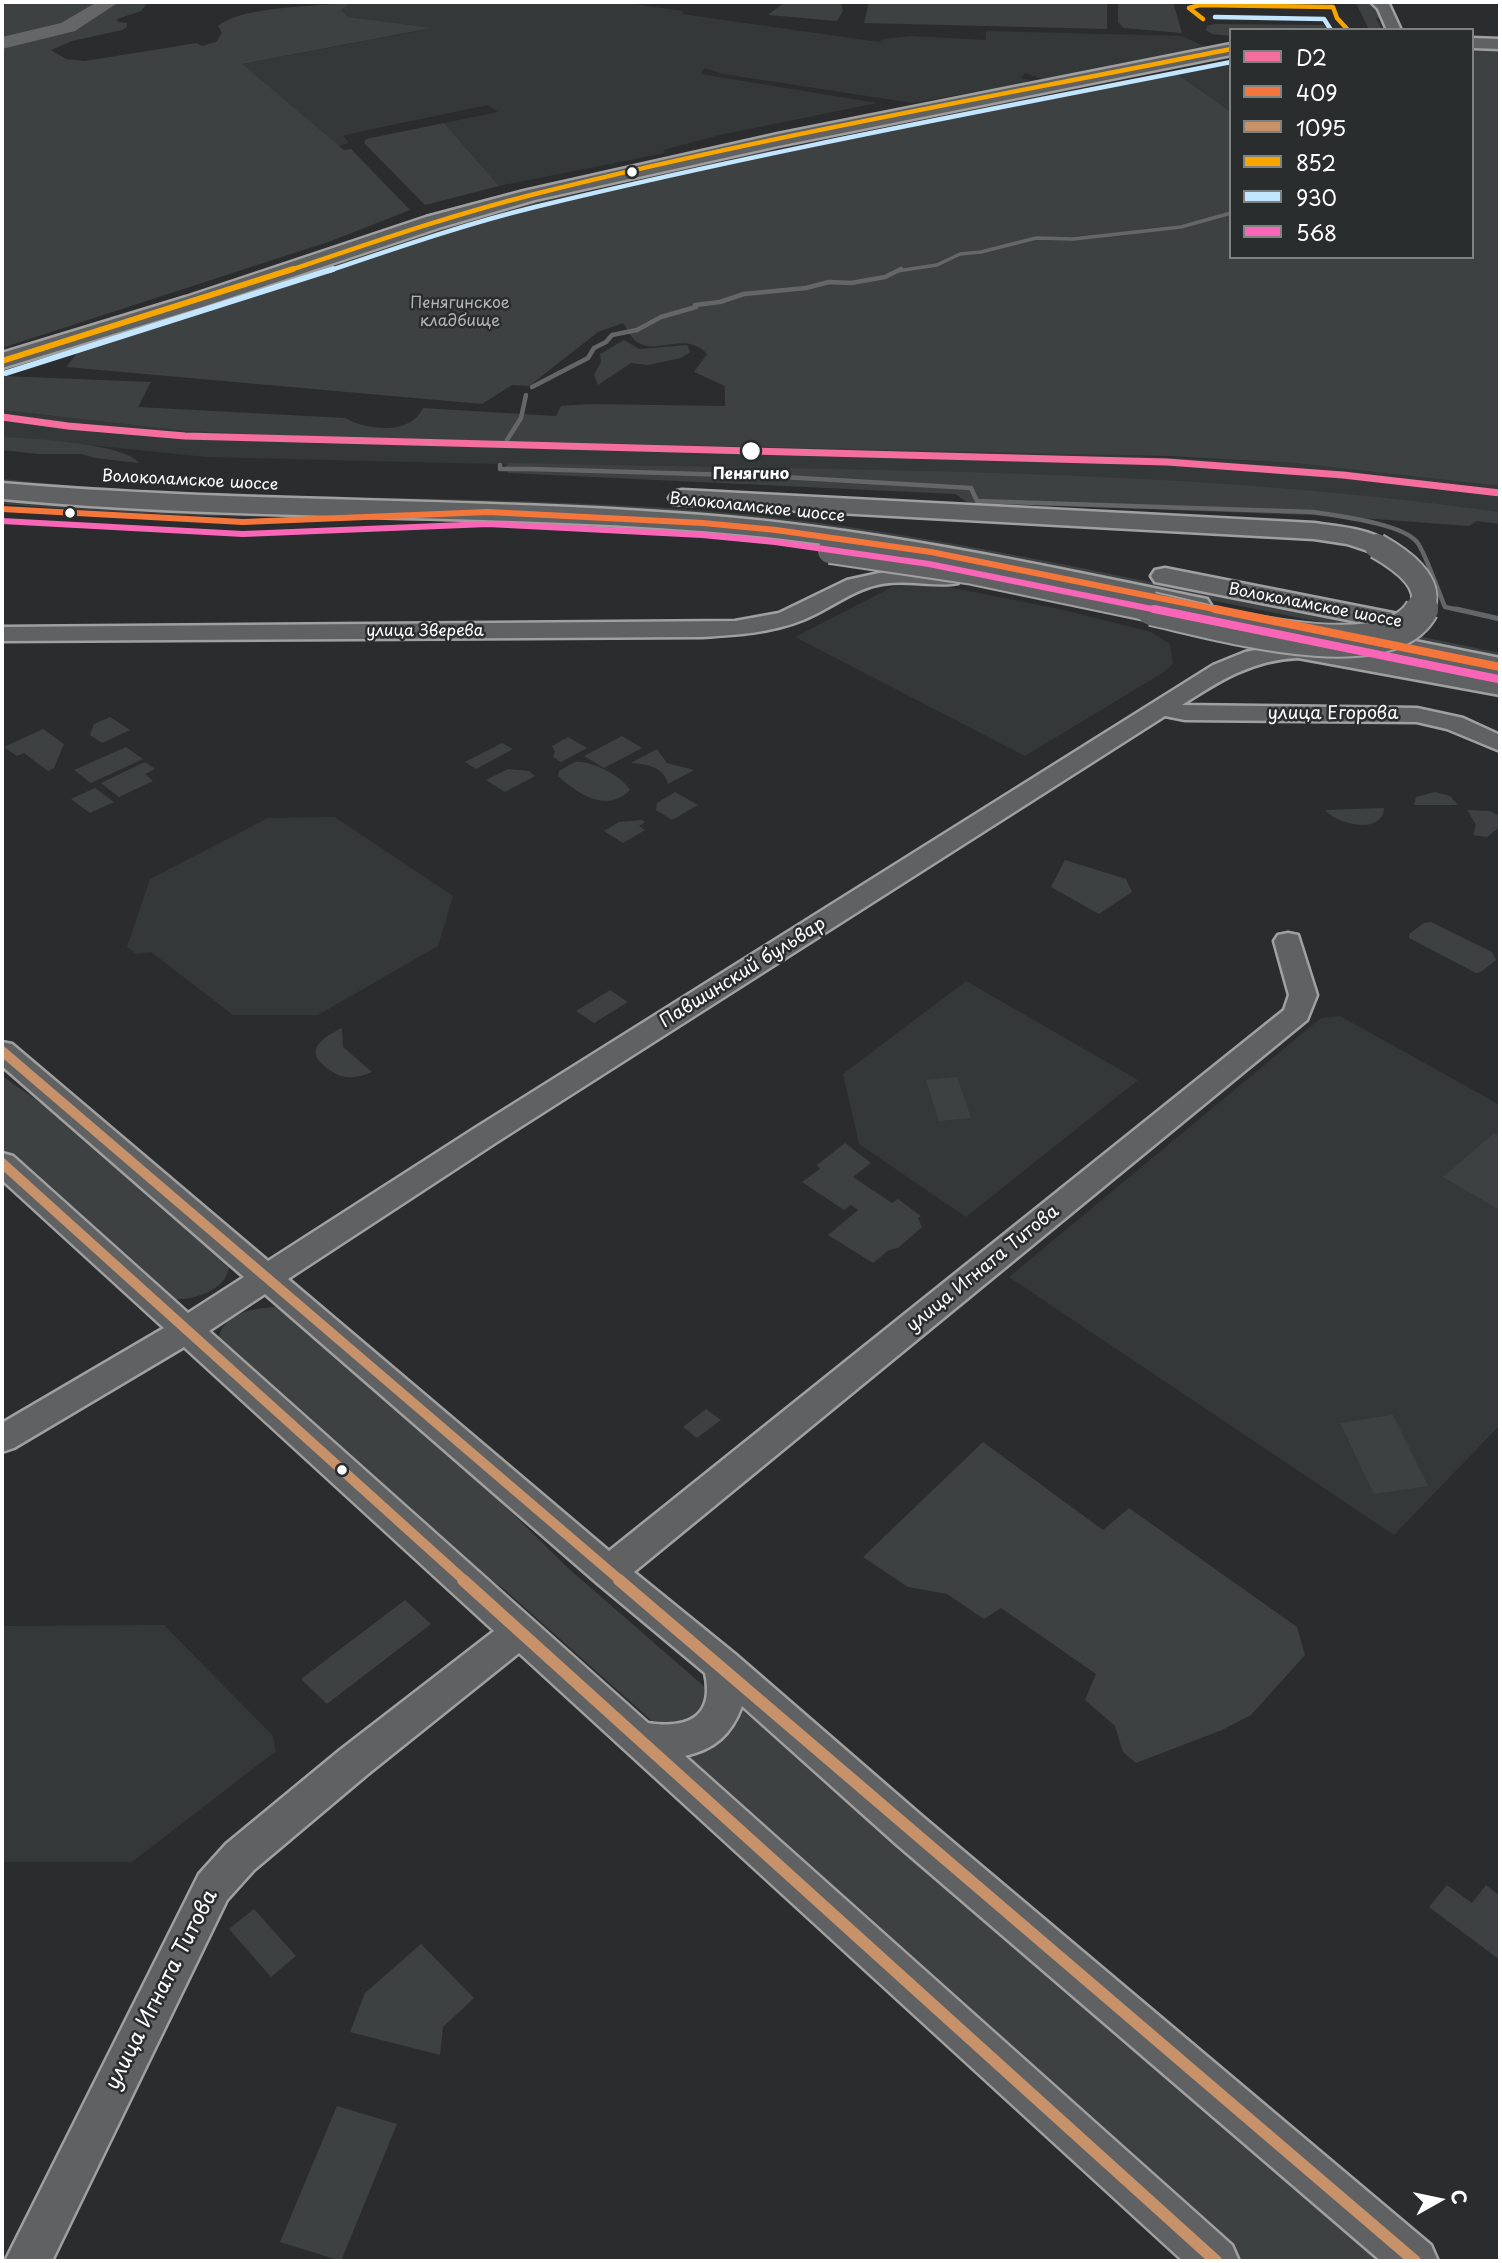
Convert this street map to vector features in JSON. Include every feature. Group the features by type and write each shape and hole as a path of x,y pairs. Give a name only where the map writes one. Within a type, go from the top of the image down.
{"main road":[{"path":"1474,43 1500,44"},
{"path":"2,360 194,302 434,222 531,195 778,140 1229,49"},
{"name":"Волоколамское шоссе","path":"2,469 155,480 660,497 782,510 917,529 1030,549 1500,643"},
{"name":"Волоколамское шоссе","path":"2,491 169,503 474,512 703,523 842,538 1065,578 1500,667"},
{"path":"2,509 243,522 586,535 830,551 973,572 1298,640 1342,642 1372,638 1397,630 1415,619 1424,605 1425,590 1417,574 1397,556 1352,537 1314,531 660,497"},
{"path":"243,522 474,512"}],"street":[{"path":"1378,2 1384,8 1393,28"},
{"name":"улица Зверева","path":"2,634 702,630 772,622 804,612 841,592 879,578 925,575 1310,651"},
{"path":"1251,616 1399,669"},
{"path":"1195,628 1218,638 1223,645 1226,660 1221,670"},
{"path":"1310,651 1500,688"},
{"name":"Павшинский бульвар","path":"186,1330 502,1125 1221,670 1261,654 1310,651"},
{"name":"улица Егорова","path":"1161,708 1185,713 1416,715 1454,723 1500,744"},
{"name":"улица Игната Титова","path":"609,1572 1297,1014 1303,995 1288,941"},
{"path":"2,1051 1415,2261"},
{"path":"2,1163 1216,2261"},
{"path":"2,1440 186,1330"},
{"name":"улица Игната Титова","path":"28,2261 213,1886 240,1857 302,1805 519,1632"},
{"path":"641,1739 674,1742 693,1737 711,1727 723,1713 726,1700 728,1684 722,1665"}],"shaded area":[{"path":"354,2 618,2 684,11 682,14 879,42 883,39 911,36 986,40 986,31 1182,36 1206,47 1045,80 1025,73 1021,78 1030,80 1024,83 913,103 723,74 704,68 701,74 877,103 720,135 663,150 665,153 499,186 444,123 498,112 488,105 343,136 349,143 339,146 243,67 242,64 429,29 348,17 341,10"},
{"path":"1229,61 1229,111 1174,72"},
{"path":"2,410 186,431 319,437 1057,452 1294,463 1500,486 1500,512 1354,495 1117,479 206,457 2,436"},
{"path":"908,583 928,583 1055,608 1151,632 1170,644 1173,664 1025,756 795,637 892,587"},
{"path":"335,817 453,896 438,946 318,1015 233,1015 151,952 136,954 127,947 150,879 268,818"},
{"path":"966,981 1138,1080 966,1217 859,1144 843,1074"},
{"path":"1340,1016 1500,1105 1500,1425 1394,1535 1009,1277 1321,1018"},
{"path":"164,1625 273,1736 276,1751 132,1862 2,1862 2,1626"}],"green space":[{"path":"7,2 148,2 141,11 117,19 118,22 127,23 127,27 122,30 72,41 51,50 66,59 85,61 197,43 202,46 216,42 222,33 218,26 229,19 281,8 352,3 341,10 348,17 432,28 242,64 344,150 351,149 410,210 331,241 2,348 2,9"},
{"path":"785,2 841,2 843,11 837,21 768,15"},
{"path":"869,2 1107,2 1107,29 864,23"},
{"path":"1118,2 1173,2 1182,33 1124,28 1118,22"},
{"path":"1261,2 1372,2 1378,6 1383,18 1376,18 1381,28 1368,28 1356,3"},
{"path":"1322,25 1333,28 1229,28 1229,36 1212,34 1206,30 1207,26"},
{"name":"Пенягинское кладбище","path":"1474,51 1500,51 1500,486 1294,463 1167,456 319,437 186,431 2,410 2,376 151,382 138,407 345,418 365,425 387,428 408,423 417,417 423,408 556,416 561,406 589,404 725,406 725,386 694,372 707,354 699,347 681,343 645,346 635,340 623,323 598,332 529,386 512,385 482,404 66,367 79,351 71,351 83,342 275,284 408,236 513,206 639,182 636,179 765,151 782,150 995,105 1174,72 1229,111 1229,259 1474,259"},
{"path":"444,123 499,186 425,205 364,143 366,139"},
{"path":"624,340 639,349 687,345 690,352 681,358 648,365 631,363 598,385 594,375 601,362 600,354"},
{"path":"2,436 97,446 130,456 139,463 81,454 38,454 2,450"},
{"path":"509,463 1130,478 1377,497 1500,512 1500,524 1477,521 1469,526 1335,516 979,503 967,502 955,494 508,473 505,467"},
{"path":"2,479 178,492 620,505 764,516 875,531 1040,560 1500,653 1500,658 936,545 780,523 87,491 2,484"},
{"path":"2,498 321,516 241,517 122,512 2,504"},
{"path":"110,717 130,730 102,743 90,735 94,724"},
{"path":"43,729 64,744 54,768 48,771 24,753 17,756 4,747"},
{"path":"622,736 642,748 604,768 584,756"},
{"path":"568,737 587,748 561,762 553,757 555,752 552,746"},
{"path":"502,743 513,749 476,769 465,762"},
{"path":"126,747 143,759 91,783 74,770"},
{"path":"657,749 667,763 694,770 668,784 659,770 631,763"},
{"path":"145,762 155,769 145,774 153,781 119,797 101,783"},
{"path":"575,762 606,770 630,790 621,797 603,801 584,795 558,776 559,771"},
{"path":"508,769 529,771 535,776 505,792 486,780"},
{"path":"95,788 114,802 90,813 71,799"},
{"path":"675,792 698,805 672,820 656,810 657,803"},
{"path":"1435,792 1450,796 1458,805 1414,805 1416,797"},
{"path":"1384,808 1382,816 1376,822 1359,825 1339,820 1325,810"},
{"path":"1467,810 1490,811 1500,816 1500,831 1497,829 1487,837 1473,835 1476,825"},
{"path":"619,822 645,822 639,826 645,830 623,843 604,831"},
{"path":"1065,860 1126,879 1132,892 1099,914 1051,887"},
{"path":"1431,922 1492,952 1496,960 1476,973 1409,938 1409,934 1424,923"},
{"path":"610,990 628,1002 594,1023 576,1011"},
{"path":"342,1028 343,1047 372,1072 358,1077 345,1077 321,1063 316,1052 320,1042"},
{"path":"2,1076 58,1115 229,1260 224,1280 217,1287 197,1296 166,1299 2,1149"},
{"path":"957,1077 971,1118 939,1121 926,1080"},
{"path":"1494,1133 1500,1136 1498,1209 1443,1177"},
{"path":"845,1143 871,1163 853,1177 892,1203 898,1199 921,1216 918,1218 922,1227 898,1248 889,1250 873,1263 828,1235 858,1210 851,1205 844,1210 802,1182 820,1169 817,1165"},
{"path":"276,1307 290,1313 454,1456 568,1568 706,1688 713,1702 688,1728 660,1728 504,1589 441,1546 218,1344 220,1334 230,1319 247,1311"},
{"path":"706,1409 721,1420 697,1438 683,1427"},
{"path":"1393,1415 1428,1486 1374,1494 1340,1423"},
{"path":"983,1442 1103,1530 1129,1508 1297,1627 1305,1655 1251,1715 1222,1730 1136,1763 1123,1752 1115,1726 1085,1700 1096,1674 1001,1608 984,1619 947,1594 908,1587 863,1557"},
{"path":"405,1600 431,1624 327,1704 301,1679"},
{"path":"734,1696 1394,2261 1241,2261 670,1752"},
{"path":"1447,1885 1472,1903 1486,1885 1500,1896 1500,1960 1429,1907"},
{"path":"254,1909 296,1956 271,1977 229,1929"},
{"path":"421,1944 474,1998 443,2027 440,2055 350,2032 365,1993"},
{"path":"337,2106 397,2124 341,2261 280,2242"}],"waterway":[{"path":"2,43 68,27 110,2"},
{"path":"897,271 937,265 960,254 981,252 1036,238 1073,239 1181,227 1229,214"},
{"path":"897,271 901,269"},
{"path":"532,387 588,358 594,348 606,342 612,335 637,330 661,317 696,307 695,305 720,302 744,294 806,288 829,282 851,283 885,277 897,271"},
{"path":"507,440 521,418 526,395"},
{"path":"500,465 500,469 766,476 971,488 977,501 1313,512 1368,521 1409,535 1417,542 1445,607 1464,611"},
{"path":"1456,609 1500,619"}],"transit line":[{"name":"852","path":"1203,19 1189,8 1200,5 1333,7 1337,18 1346,28"},
{"name":"930","path":"1215,17 1324,19 1330,28"},
{"name":"852","path":"2,361 194,302 434,222 531,195 778,140 1229,49"},
{"name":"930","path":"6,373 198,314 438,234 534,207 781,152 1229,62"},
{"name":"D2","path":"2,417 68,426 185,436 1167,462 1343,475 1500,493"},
{"name":"409","path":"2,509 243,522 488,512 703,523 776,530 931,552 1500,667"},
{"name":"568","path":"2,521 243,534 488,524 702,535 775,542 929,564 1498,679"},
{"name":"1095","path":"2,1051 1415,2261"},
{"name":"1095","path":"2,1163 1216,2261"}],"place":[{"name":"Пенягино","path":"751,451"}]}
